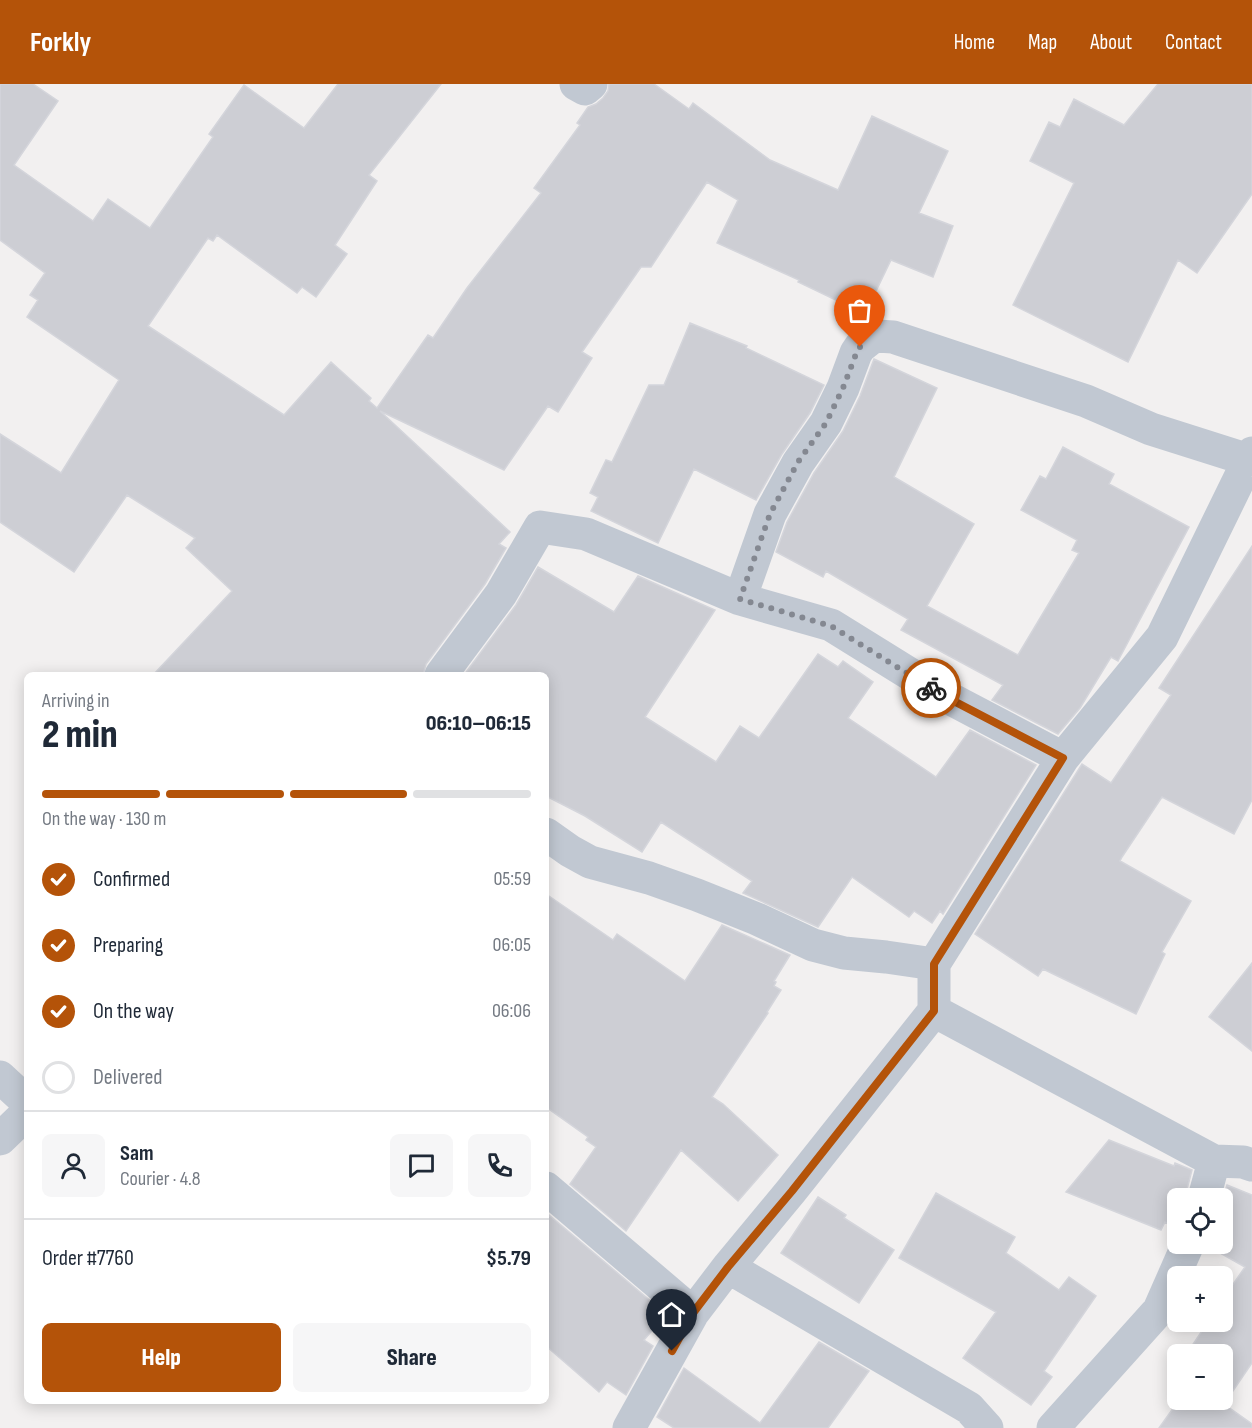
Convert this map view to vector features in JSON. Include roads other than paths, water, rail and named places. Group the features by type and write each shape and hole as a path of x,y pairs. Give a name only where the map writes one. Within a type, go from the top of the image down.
{"street":[{"path":"576,84 585,89 591,84"},
{"path":"629,1428 693,1313 934,1011 934,964 1063,758 1161,637 1250,457 1151,429 1086,401 892,337 877,336 865,342 856,354 826,423 798,462 770,514 740,599"},
{"path":"443,672 501,594 540,527 586,534 740,599 831,626 946,697 1063,758"},
{"path":"549,836 570,851 590,861 697,895 813,945 844,953 934,964"},
{"path":"934,1011 1214,1161 1243,1162 1252,1165"},
{"path":"0,1077 24,1099"},
{"path":"0,1139 24,1116"},
{"path":"1207,1188 1214,1161"},
{"path":"549,1191 693,1313"},
{"path":"1053,1428 1159,1310 1184,1254"},
{"path":"728,1267 969,1408 987,1428"}]}
